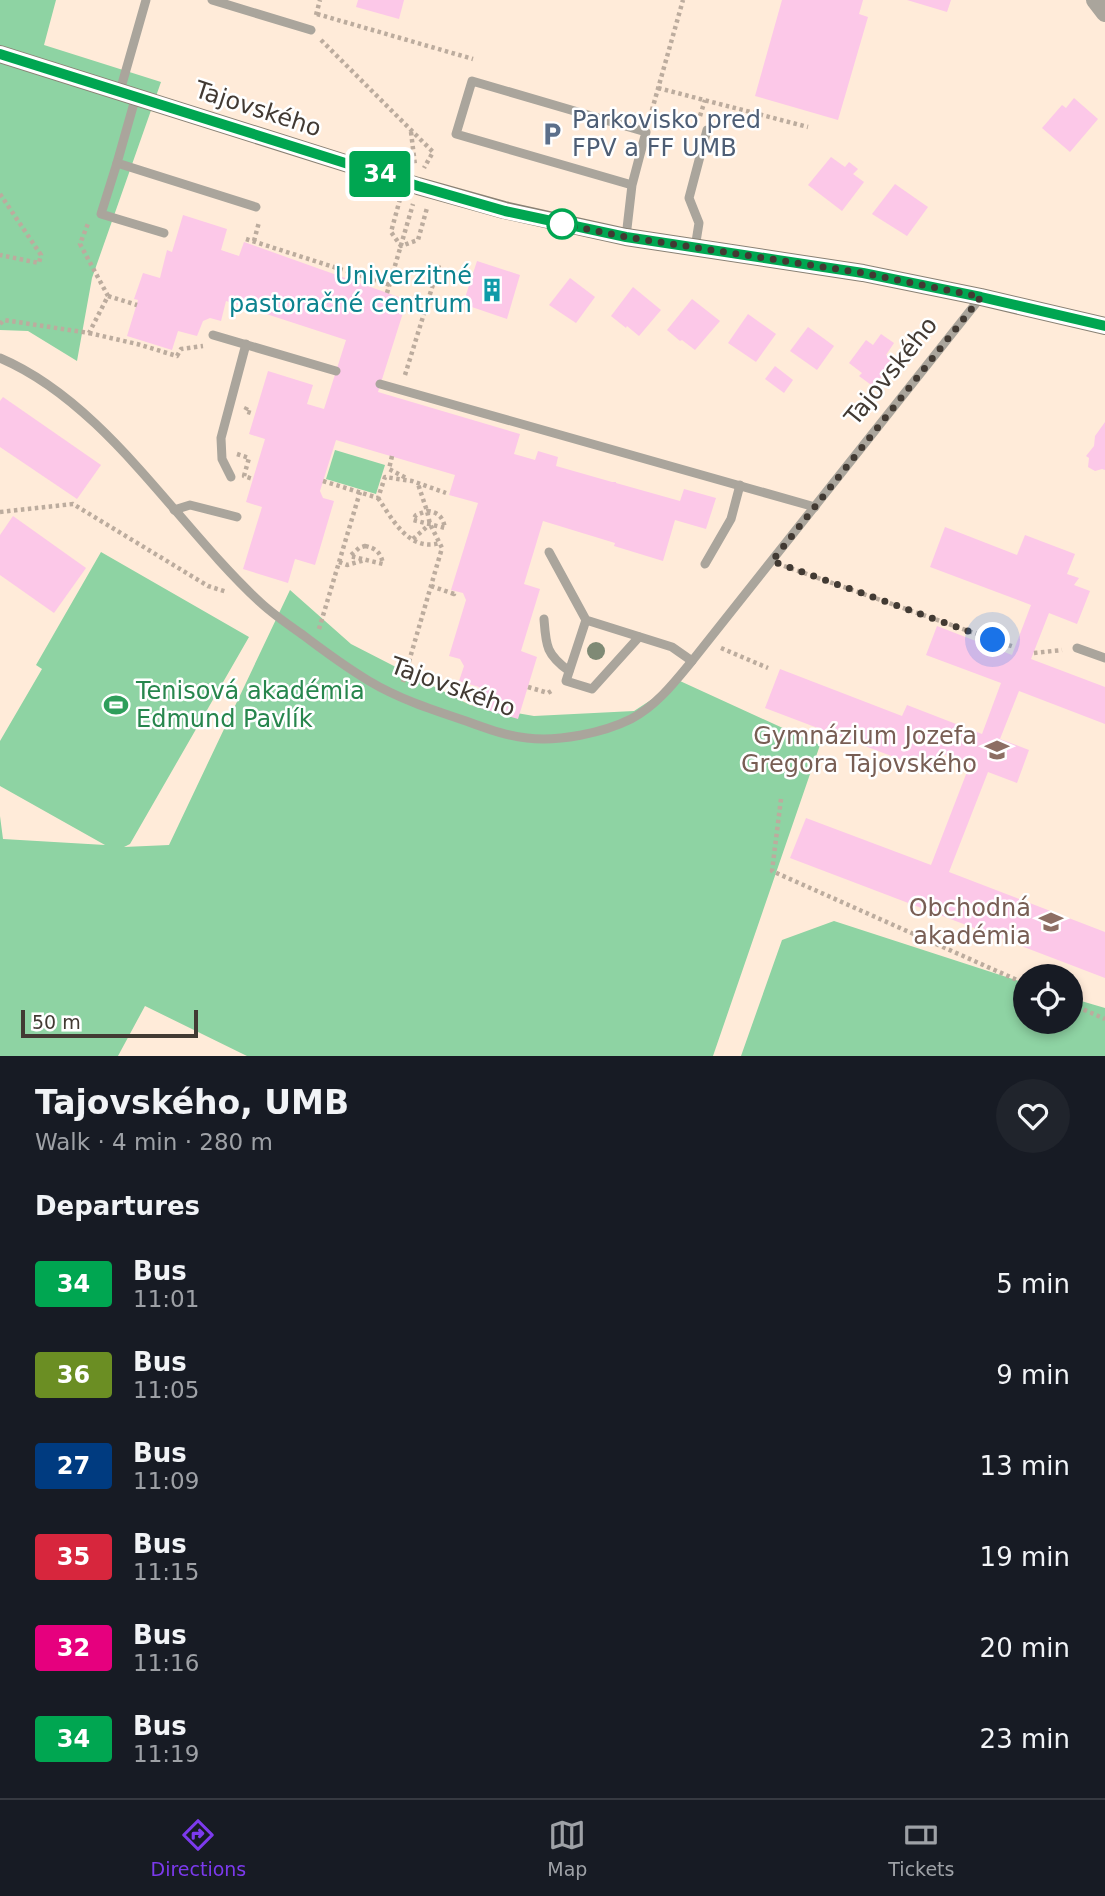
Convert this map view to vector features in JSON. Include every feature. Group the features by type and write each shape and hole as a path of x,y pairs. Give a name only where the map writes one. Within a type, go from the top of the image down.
{"main road":[{"name":"Tajovského","path":"0,54 505,211 626,237 863,273 1105,326"}],"street":[{"path":"1095,0 1105,13"}],"lane":[{"path":"146,0 117,163 101,214 164,233"},
{"path":"212,0 311,30"},
{"path":"626,237 632,185 646,132 472,81 456,134 632,185"},
{"path":"695,248 699,223 689,198 707,130"},
{"path":"117,163 256,207"},
{"name":"Tajovského","path":"0,358 41,379 98,426 248,591 332,657 370,681 438,712 509,736 555,738 602,730 631,719 654,704 707,643 981,297"},
{"path":"213,335 336,371"},
{"path":"231,477 222,459 221,438 246,344"},
{"path":"380,384 815,507"},
{"path":"705,564 731,519 740,485"},
{"path":"174,510 190,505 237,517"},
{"path":"549,552 586,620 672,647 692,661"},
{"path":"544,619 546,647 555,661 569,671"},
{"path":"586,620 566,681 592,689 639,637"},
{"path":"1077,648 1105,658"}],"path":[{"path":"320,0 316,13 473,59"},
{"path":"646,132 683,0"},
{"path":"311,30 433,152 422,172"},
{"path":"658,88 808,127"},
{"path":"699,121 705,100"},
{"path":"411,132 415,170"},
{"path":"0,194 41,255 39,263 0,255"},
{"path":"400,199 391,232 401,246"},
{"path":"387,293 413,203"},
{"path":"401,246 418,240 427,207"},
{"path":"90,218 80,244 108,296 137,305"},
{"path":"254,241 260,220"},
{"path":"246,239 390,285"},
{"path":"408,366 439,265"},
{"path":"89,333 108,296"},
{"path":"1,320 89,333 177,356 181,349"},
{"path":"246,411 254,414"},
{"path":"392,456 389,469 446,493"},
{"path":"378,498 385,477 415,482"},
{"path":"323,481 378,498 404,535 422,544 440,542"},
{"path":"399,696 442,548 415,482"},
{"path":"326,606 360,492"},
{"path":"0,512 73,504 208,586 230,593 248,591"},
{"path":"428,510 442,517 446,528 413,520 416,515 428,510"},
{"path":"413,539 430,524"},
{"path":"339,562 347,565 367,559 383,564 379,553 370,547 359,548 350,556 367,559"},
{"path":"772,561 1014,647"},
{"path":"431,586 454,594 454,591"},
{"path":"707,643 768,668"},
{"path":"1034,653 1077,648"},
{"path":"528,687 548,693"},
{"path":"781,799 772,871 1013,978"},
{"path":"1083,1009 1105,1019"}],"green space":[{"path":"0,0 56,0 44,45 161,82 92,278 77,361 28,331 0,330"},
{"path":"335,450 385,465 376,494 326,479"},
{"path":"101,552 249,637 130,844 124,847 169,845 290,590 351,644 470,705 534,716 634,711 680,681 820,745 713,1056 247,1056 145,1006 118,1056 0,1056 0,816 3,839 105,845 0,786 0,741 42,669 36,665"},
{"path":"834,921 1013,979 1013,1034 1083,1034 1083,1002 1105,1008 1105,1056 741,1056 782,940"}],"building":[{"path":"358,0 404,0 399,19 356,7"},
{"path":"782,0 863,0 859,14 868,17 838,120 755,96"},
{"path":"907,0 951,0 947,12"},
{"path":"1074,98 1098,119 1070,152 1042,128 1062,105 1066,108"},
{"path":"831,157 845,167 849,162 858,169 853,174 864,182 842,211 808,185"},
{"path":"895,184 928,207 907,236 872,214"},
{"path":"183,215 227,229 221,250 239,256 244,242 407,300 378,392 520,434 514,454 535,460 538,451 558,457 556,466 680,501 684,489 716,498 706,529 675,520 663,561 543,521 524,584 540,589 521,651 537,657 518,719 473,706 479,687 459,681 464,666 460,659 449,656 466,600 463,593 451,590 478,503 449,495 455,475 336,440 320,491 323,498 334,501 315,565 295,559 288,583 243,569 262,507 246,502 265,439 249,434 268,371 313,385 307,404 324,409 346,340 226,301 221,321 210,318 203,321 197,336 178,331 172,350 127,336 138,300 134,299 143,273 160,278 167,250 172,252"},
{"name":"Univerzitné pastoračné centrum","path":"477,261 520,275 507,319 463,304"},
{"path":"570,278 595,297 576,323 549,305"},
{"path":"633,287 661,310 639,336 611,316"},
{"path":"692,299 720,321 695,350 667,330"},
{"path":"748,314 776,334 756,362 728,343"},
{"path":"808,327 834,346 817,370 790,351"},
{"path":"881,334 894,343 886,355 893,360 874,387 859,376 862,373 849,363 866,340 873,345"},
{"path":"775,366 793,380 784,393 765,379"},
{"path":"3,397 101,465 77,499 0,447 0,401"},
{"path":"1105,422 1105,470 1095,471 1088,467 1089,458 1086,456 1094,446 1095,436"},
{"path":"13,516 86,568 54,613 0,575 0,535"},
{"path":"945,527 1017,555 1025,535 1075,554 1067,574 1079,578 1074,585 1090,591 1077,624 1049,613 1031,659 1105,687 1105,724 1019,691 1000,739 1029,750 1017,783 988,772 949,872 1105,932 1105,978 1083,970 1083,964 1068,964 790,858 806,818 931,865 970,764 943,754 936,773 765,708 780,669 902,716 907,705 982,734 1001,683 926,655 937,626 1012,655 1031,605 930,567"}],"bus line":[{"name":"34","path":"0,54 505,211 626,237 863,273 1105,326"}],"place":[{"name":"Parkovisko pred FPV a FF UMB","path":"552,134"},
{"name":"Univerzitné pastoračné centrum","path":"492,290"},
{"name":"Tenisová akadémia Edmund Pavlík","path":"116,705"},
{"name":"Gymnázium Jozefa Gregora Tajovského","path":"997,750"},
{"name":"Obchodná akadémia","path":"1051,922"}],"route":[{"path":"562,224 626,237 863,273 981,297 772,561 993,640"}]}
